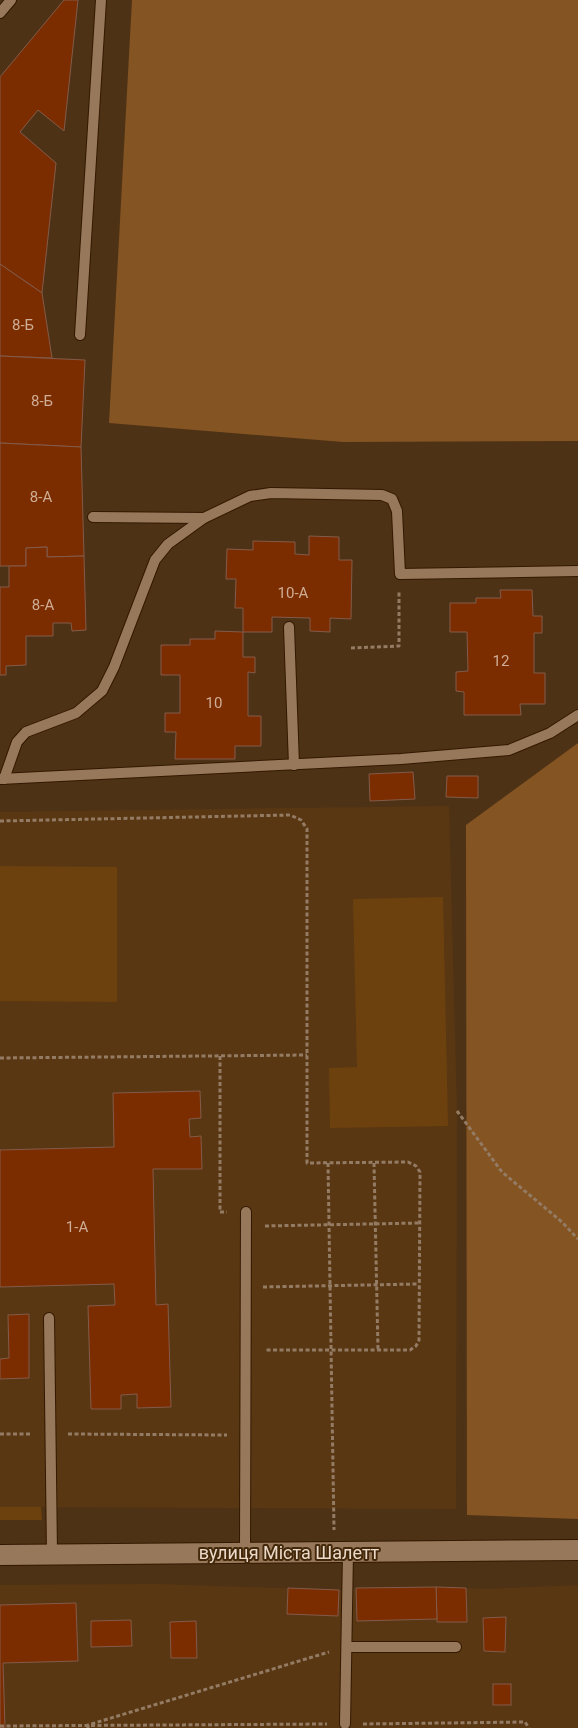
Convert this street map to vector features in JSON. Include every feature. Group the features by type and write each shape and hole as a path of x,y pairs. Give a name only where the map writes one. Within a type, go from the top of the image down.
{"street":[{"name":"вулиця Міста Шалетт","path":"0,1554 578,1550"}],"lane":[{"path":"0,13 11,0"},
{"path":"80,335 101,0"},
{"path":"578,571 400,574 396,511 392,499 382,495 260,493 204,518 168,544 155,560 114,667 102,691 76,712 26,732 18,742 2,779 294,765 509,750 550,733 578,715"},
{"path":"93,517 204,518"},
{"path":"290,627 294,765"},
{"path":"245,1552 246,1212"},
{"path":"49,1318 52,1554"},
{"path":"345,1724 348,1647 348,1552"},
{"path":"348,1647 456,1647"}],"path":[{"path":"351,648 399,646 400,574"},
{"path":"0,821 290,815 301,820 307,829 307,1163 408,1162 416,1166 420,1172 419,1340 416,1346 410,1350 245,1350"},
{"path":"0,1058 307,1055"},
{"path":"220,1056 220,1212 246,1212"},
{"path":"457,1110 502,1172 562,1222 578,1239"},
{"path":"328,1163 334,1531"},
{"path":"374,1163 378,1350"},
{"path":"245,1227 419,1222"},
{"path":"245,1288 418,1284"},
{"path":"0,1434 246,1435"},
{"path":"88,1727 348,1647"},
{"path":"0,1726 88,1727 525,1722 530,1728"}],"shaded area":[{"path":"132,0 578,0 578,441 343,442 109,423"},
{"path":"578,743 578,1519 467,1515 466,825"},
{"path":"449,806 457,1111 456,1509 0,1507 0,812"},
{"path":"0,866 117,867 117,1002 0,1001"},
{"path":"443,897 448,1126 330,1128 329,1068 357,1067 353,899"},
{"path":"0,1507 41,1507 42,1520 0,1520"},
{"path":"157,1584 339,1590 436,1587 487,1589 578,1585 578,1728 0,1728 0,1585"}],"building":[{"path":"64,0 78,0 64,131 38,110 20,132 56,163 42,293 0,264 0,77"},
{"path":"0,264 42,293 52,358 0,356"},
{"path":"0,356 85,360 81,447 0,443"},
{"path":"0,443 81,447 84,556 47,557 47,547 26,548 26,566 0,566"},
{"path":"309,536 339,537 339,560 352,560 351,619 330,618 330,632 310,631 310,618 272,617 272,632 243,632 243,608 235,608 236,579 226,579 227,549 253,550 253,541 295,542 295,554 309,555"},
{"path":"47,547 47,557 84,556 86,630 72,631 71,623 53,623 53,636 26,636 26,665 6,666 6,675 0,675 0,587 9,587 9,566 26,566 26,548"},
{"path":"500,590 532,590 533,616 542,616 542,633 534,633 534,673 545,673 545,704 520,704 521,715 464,715 464,692 456,691 456,672 468,671 467,632 450,632 450,603 476,603 476,598 501,598"},
{"path":"215,631 243,632 243,657 255,657 255,673 248,672 248,716 261,716 261,746 235,746 235,759 175,759 176,732 165,732 165,713 180,713 180,675 161,675 161,645 190,645 190,639 215,639"},
{"path":"413,772 415,799 370,801 369,774"},
{"path":"447,776 478,776 478,798 446,797"},
{"path":"200,1091 201,1118 189,1119 190,1137 201,1136 202,1169 153,1169 156,1305 168,1304 171,1407 137,1408 137,1394 121,1395 121,1409 91,1409 88,1306 115,1305 114,1284 0,1287 0,1150 114,1147 113,1093"},
{"path":"29,1314 29,1378 0,1379 0,1359 9,1358 8,1315"},
{"path":"436,1587 466,1588 467,1622 437,1622"},
{"path":"436,1587 437,1619 357,1621 356,1588"},
{"path":"288,1588 339,1590 338,1616 287,1614"},
{"path":"76,1603 78,1661 3,1663 5,1728 0,1728 0,1605"},
{"path":"506,1617 505,1652 484,1651 483,1618"},
{"path":"131,1620 132,1646 91,1647 91,1621"},
{"path":"196,1621 197,1658 171,1658 170,1622"},
{"path":"493,1684 511,1684 511,1705 493,1705"}]}
